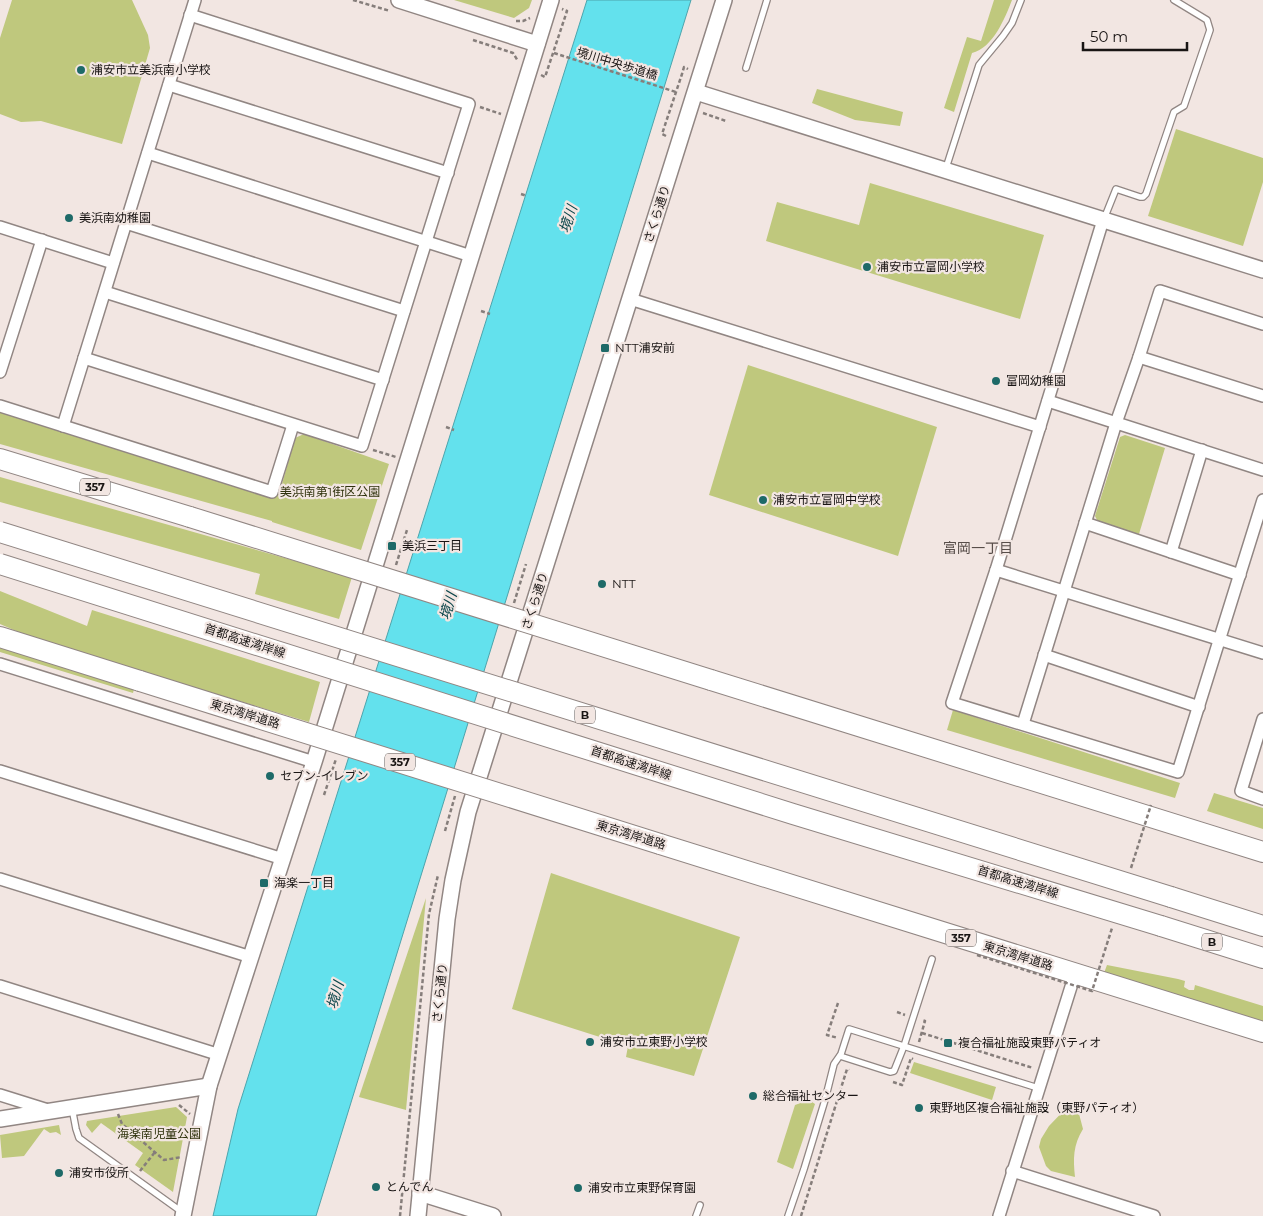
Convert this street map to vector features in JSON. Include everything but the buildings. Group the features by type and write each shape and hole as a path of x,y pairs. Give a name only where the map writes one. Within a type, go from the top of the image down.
{"highway":[{"name":"357","path":"0,459 1263,852"},
{"name":"B","path":"0,532 1263,926"},
{"name":"首都高速湾岸線","path":"0,564 793,814 1263,958"},
{"name":"東京湾岸道路","path":"3,638 1263,1032"}],"street":[{"path":"63,426 195,0"},
{"path":"399,0 537,44"},
{"name":"さくら通り","path":"418,1216 448,919 460,842 724,0"},
{"path":"184,1214 209,1086 314,762 537,44 556,4"},
{"path":"84,358 362,446 448,173 469,104 190,15"},
{"path":"169,85 448,173"},
{"path":"696,92 1263,270"},
{"path":"148,153 471,256"},
{"path":"1103,220 996,570 952,704 1178,772 1263,500"},
{"path":"126,223 404,311"},
{"path":"0,227 114,263"},
{"path":"0,372 42,240"},
{"path":"1023,724 1116,422 1160,291 1263,324"},
{"path":"105,292 383,380"},
{"path":"630,299 1040,427"},
{"path":"1139,357 1263,396"},
{"path":"1048,401 1263,470"},
{"path":"0,406 272,492 293,424"},
{"path":"1171,552 1202,450"},
{"path":"1085,523 1240,575"},
{"path":"996,570 1263,653"},
{"path":"1044,655 1199,707"},
{"path":"0,664 314,762"},
{"path":"1263,719 1241,791 1263,799"},
{"path":"0,771 283,859"},
{"path":"0,879 251,958"},
{"path":"999,1216 1075,974"},
{"path":"0,986 220,1055"},
{"path":"0,1118 209,1086"},
{"path":"0,1095 50,1111"},
{"path":"1012,1171 1154,1216"},
{"path":"420,1193 493,1216"}],"lane":[{"path":"746,68 767,0"},
{"path":"945,170 979,65 1012,23 1021,0"},
{"path":"1103,220 1116,189 1140,197 1146,194 1174,112 1184,106 1210,30 1207,20 1174,0"},
{"path":"840,1056 890,1072 894,1071 904,1046 932,958"},
{"path":"788,1216 825,1100 834,1064 840,1056 850,1029 1038,1088"},
{"path":"72,1107 79,1138 184,1214"},
{"path":"696,1216 700,1204"}],"path":[{"path":"540,75 545,77 567,11 556,4"},
{"path":"509,19 523,21 534,16"},
{"name":"境川中央歩道橋","path":"554,53 676,92"},
{"path":"668,137 662,134 684,67 690,70"},
{"path":"469,104 504,114"},
{"path":"703,113 726,121"},
{"path":"521,194 527,196"},
{"path":"480,311 490,314"},
{"path":"446,427 454,430"},
{"path":"362,446 397,457"},
{"path":"396,567 407,530"},
{"path":"514,604 526,564"},
{"path":"324,796 336,757"},
{"path":"445,831 456,794"},
{"path":"977,955 1092,990"},
{"path":"922,1033 1035,1069"},
{"path":"893,1082 902,1085 911,1058 914,1059"},
{"path":"801,1216 847,1069 856,1072"},
{"path":"176,1103 191,1116"},
{"path":"118,1112 122,1124 164,1160 183,1156 181,1166"},
{"path":"134,1178 155,1152"}],"green space":[{"name":"浦安市立美浜南小学校","path":"12,0 132,0 148,35 150,48 122,144 41,121 21,122 0,114 0,38"},
{"path":"454,0 532,0 529,8 514,18"},
{"path":"994,0 1012,0 1002,23 992,39 979,50 972,53 954,112 944,108 967,37 981,41"},
{"path":"817,89 903,112 900,126 855,120 812,103"},
{"path":"1176,129 1263,158 1263,182 1243,246 1148,216"},
{"path":"870,183 1044,235 1020,319 766,241 777,202 859,225"},
{"path":"748,365 937,427 898,556 709,495"},
{"name":"美浜南第1街区公園","path":"0,407 280,491 295,438 304,434 389,464 361,550 272,521 0,444"},
{"path":"1125,435 1165,448 1139,534 1098,522 1095,516 1120,437"},
{"path":"0,477 352,577 339,619 255,594 260,574 0,502"},
{"path":"0,591 87,626 92,610 320,682 309,722 39,641 0,624"},
{"path":"0,647 134,689 133,693 0,652"},
{"path":"953,710 1180,783 1175,798 947,730"},
{"path":"1214,793 1263,808 1263,829 1207,811"},
{"path":"551,873 740,937 694,1076 626,1057 628,1046 512,1009"},
{"path":"426,898 406,1110 359,1097"},
{"path":"1107,965 1178,979 1185,981 1184,987 1189,990 1194,990 1195,985 1263,1006 1263,1023 1104,973"},
{"path":"914,1062 996,1087 992,1100 910,1073"},
{"path":"809,1100 815,1104 793,1169 777,1162 795,1105"},
{"path":"1073,1101 1078,1110 1083,1129 1074,1152 1075,1177 1051,1171 1046,1166 1039,1147 1041,1139 1049,1126"},
{"name":"海楽南児童公園","path":"176,1107 187,1117 173,1192 135,1165 143,1153 101,1123 92,1133 86,1125 87,1121"},
{"path":"59,1125 61,1135 56,1132 50,1133 44,1129 24,1156 2,1158 0,1135"}],"water":[{"name":"境川","path":"587,0 691,0 316,1216 213,1216 238,1109"}],"place":[{"name":"浦安市立美浜南小学校","path":"81,70"},
{"name":"美浜南幼稚園","path":"69,218"},
{"name":"浦安市立富岡小学校","path":"867,267"},
{"name":"NTT浦安前","path":"605,348"},
{"name":"富岡幼稚園","path":"996,381"},
{"name":"浦安市立富岡中学校","path":"763,500"},
{"name":"美浜三丁目","path":"392,546"},
{"name":"NTT","path":"602,584"},
{"name":"セブン-イレブン","path":"270,776"},
{"name":"海楽一丁目","path":"264,883"},
{"name":"浦安市立東野小学校","path":"590,1042"},
{"name":"複合福祉施設東野パティオ","path":"948,1043"},
{"name":"総合福祉センター","path":"753,1096"},
{"name":"東野地区複合福祉施設（東野パティオ）","path":"919,1108"},
{"name":"浦安市役所","path":"59,1173"},
{"name":"とんでん","path":"376,1187"},
{"name":"浦安市立東野保育園","path":"578,1188"}],"district":[{"name":"富岡一丁目","path":"978,548"}]}
